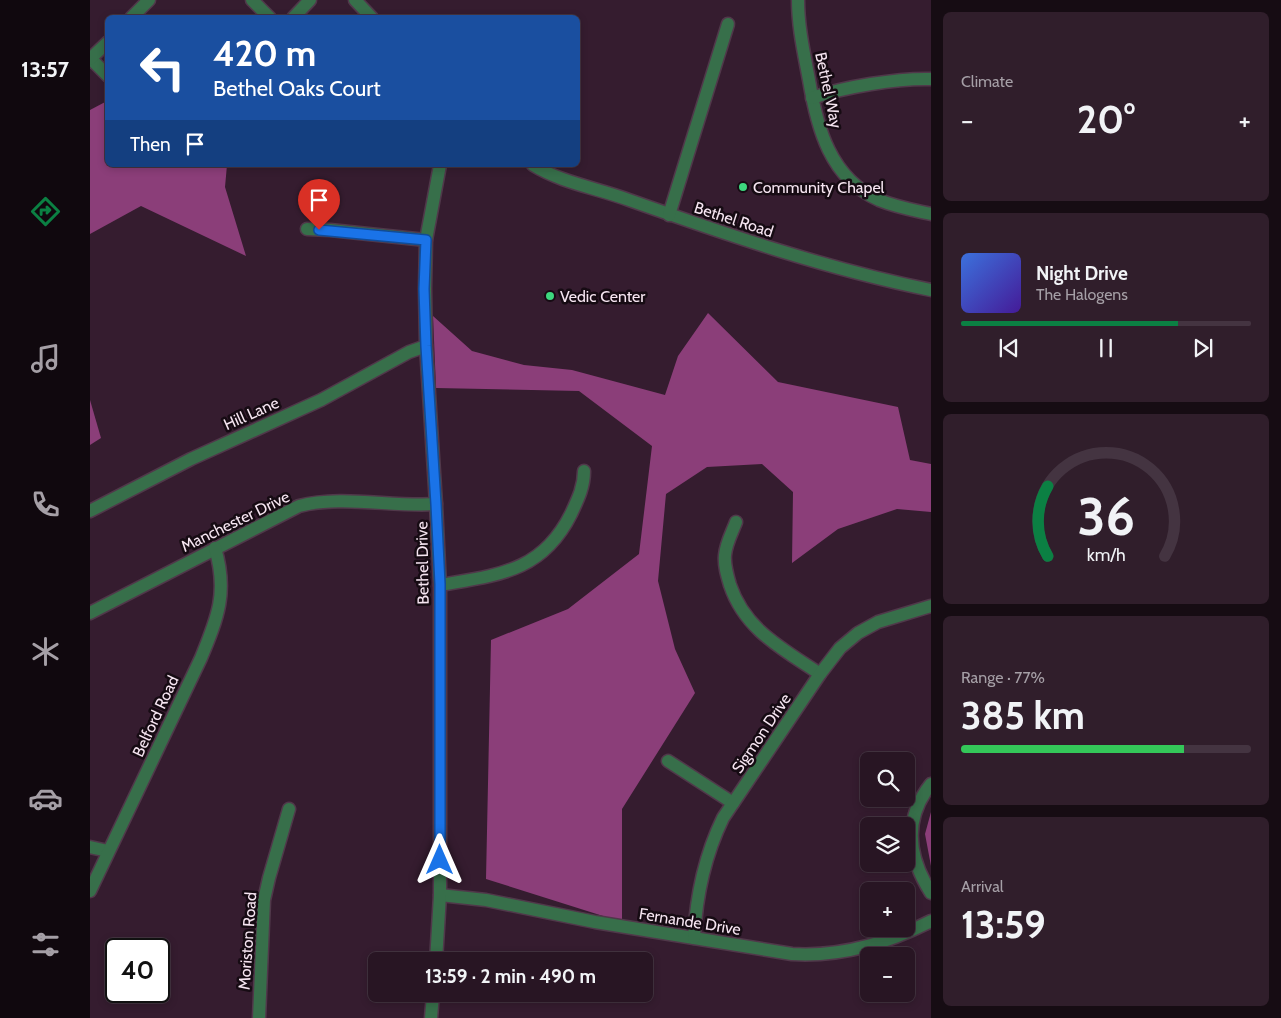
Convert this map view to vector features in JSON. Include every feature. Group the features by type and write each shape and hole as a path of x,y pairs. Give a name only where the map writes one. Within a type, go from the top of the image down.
{"street":[{"path":"134,15 149,0"},
{"path":"252,0 267,15"},
{"path":"296,15 310,0"},
{"path":"355,0 369,15"},
{"name":"Bethel Way","path":"798,0 798,21 818,128 836,164 853,183 880,200 902,208 931,214"},
{"path":"669,215 728,24"},
{"path":"105,45 90,59 105,73"},
{"path":"812,98 831,92 890,82 920,78 931,79"},
{"name":"Bethel Drive","path":"437,952 440,895 440,584 424,289 426,240 440,167"},
{"name":"Bethel Road","path":"536,167 560,178 806,260 886,281 931,290"},
{"path":"308,229 426,240"},
{"name":"Hill Lane","path":"90,511 191,459 321,400 409,352 426,346"},
{"path":"440,584 505,572 525,564 545,550 564,529 581,494 584,483 584,471"},
{"name":"Manchester Drive","path":"90,613 290,510 311,503 436,504"},
{"path":"736,522 725,554 725,566 737,604 762,633 820,674"},
{"name":"Belford Road","path":"90,891 201,658 216,622 220,600 221,569 215,548"},
{"name":"Sigmon Drive","path":"694,938 695,915 710,850 723,818 820,674 840,648 858,632 884,620 931,606"},
{"path":"668,761 733,803"},
{"path":"931,784 916,807 913,818 912,839 920,871 931,893"},
{"name":"Moriston Road","path":"259,1018 264,900 289,809"},
{"path":"90,847 108,851"},
{"name":"Fernande Drive","path":"440,895 486,900 595,922 792,954 830,954 852,950 882,941 931,922"},
{"path":"431,1018 432,1002"}],"shaded area":[{"path":"105,102 105,167 227,167 225,187 246,256 141,206 90,234 90,110"},
{"path":"708,313 778,382 898,407 910,460 931,464 931,512 897,509 838,529 792,563 793,492 762,464 707,467 666,494 658,581 675,649 695,693 622,809 622,922 486,879 491,640 568,609 639,554 652,446 579,391 436,388 433,316 472,351 524,365 572,370 665,395 678,356"},
{"path":"90,400 101,438 90,445"},
{"path":"931,812 931,866 925,834"}],"place":[{"name":"Community Chapel","path":"743,187"},
{"name":"Vedic Center","path":"550,296"}],"route":[{"path":"319,230 426,240 424,289 426,346 440,584 440,860"}]}
